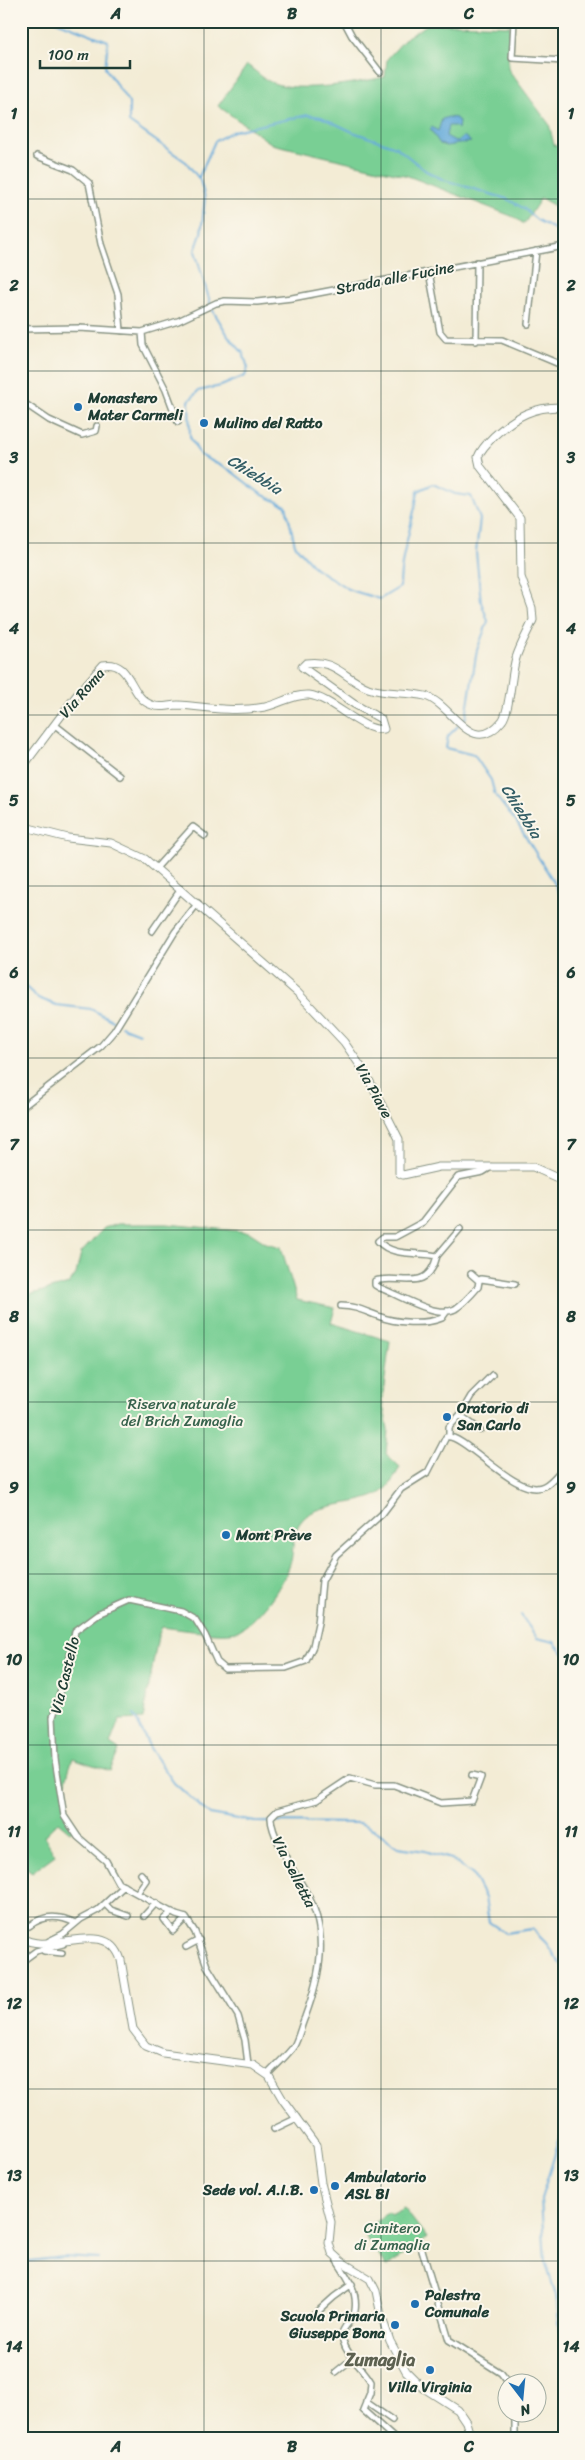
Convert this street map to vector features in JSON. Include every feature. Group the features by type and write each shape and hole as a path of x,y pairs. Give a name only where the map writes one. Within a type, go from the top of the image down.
{"street":[{"path":"344,21 352,36 380,72"},
{"path":"514,21 512,58 564,61"},
{"path":"38,156 73,170 89,183 101,244 118,294 121,331"},
{"name":"Strada alle Fucine","path":"21,328 79,328 142,332 178,321 216,303 225,301 257,302 292,298 564,246"},
{"path":"528,324 536,251"},
{"path":"476,341 477,262"},
{"path":"429,272 443,336 446,339 508,341 564,366"},
{"path":"142,332 143,345 166,390 178,422"},
{"path":"21,401 49,420 82,435 96,431 97,426"},
{"name":"Via Roma","path":"21,769 93,676 103,666 110,664 122,668 143,701 160,708 188,706 224,711 266,707 298,696 309,695 340,708 372,729 384,729 384,724 376,715 354,704 317,677 306,672 302,667 306,663 328,663 367,687 387,693 425,696 437,702 468,731 484,735 495,729 504,720 516,659 534,620 534,613 521,577 520,518 480,466 478,457 491,440 520,414 534,409 564,408"},
{"path":"54,725 120,776"},
{"name":"Via Piave","path":"21,826 68,838 111,843 130,850 157,867 298,993 354,1054 399,1139 399,1173 403,1175 439,1167 533,1167 564,1181"},
{"path":"157,867 193,828 205,836"},
{"path":"152,931 181,889"},
{"path":"21,1108 101,1046 114,1031 174,932 198,904"},
{"path":"437,1256 407,1254 382,1245 378,1241 383,1237 395,1237 423,1222 458,1177 483,1172 491,1167"},
{"path":"460,1229 437,1256 432,1269 426,1276 396,1281 382,1279 375,1281 375,1285 422,1306 438,1311 447,1311 455,1309 478,1287 479,1281"},
{"path":"471,1274 479,1281 515,1284"},
{"path":"341,1306 359,1308 387,1319 421,1324 442,1318 447,1311"},
{"name":"Via Castello","path":"124,1886 114,1878 106,1861 78,1837 64,1816 55,1759 53,1717 68,1665 75,1631 98,1614 128,1600 181,1611 195,1619 205,1634 217,1662 225,1668 286,1668 306,1660 313,1646 318,1623 322,1581 336,1555 382,1514 401,1489 428,1472 449,1436 448,1427 460,1415 471,1396 492,1375"},
{"path":"460,1415 480,1430"},
{"path":"449,1436 515,1481 533,1488 544,1487 564,1467"},
{"name":"Via Selletta","path":"268,2074 294,2046 315,1988 321,1960 320,1939 311,1901 287,1861 271,1822 277,1811 317,1800 350,1778 374,1785 394,1785 441,1803 472,1801 481,1778 472,1775"},
{"path":"137,1893 146,1880 141,1874"},
{"path":"44,1943 63,1934 75,1923 106,1905 124,1886 186,1918 199,1940 207,1966 238,2016 245,2040 248,2064"},
{"path":"144,1916 156,1903"},
{"path":"106,1905 111,1910 128,1916"},
{"path":"172,1912 164,1919 173,1931 186,1918"},
{"path":"29,1926 41,1917 64,1917 75,1923"},
{"path":"21,1937 30,1943 95,1939 112,1945 118,1950 133,2029 146,2046 163,2053 248,2064 268,2074 283,2100 316,2145 324,2194 331,2222 329,2243 352,2284 355,2310 342,2336 352,2359 371,2382 370,2393 364,2410 395,2439"},
{"path":"21,1962 36,1950 72,1940"},
{"path":"186,1947 199,1940"},
{"path":"36,1950 62,1953"},
{"path":"274,2129 297,2118"},
{"path":"420,2243 449,2340 499,2372"},
{"path":"335,2256 370,2280 376,2290 381,2315 390,2341 406,2371 422,2387 458,2410 466,2422 471,2439"},
{"path":"314,2315 352,2284"},
{"path":"336,2372 352,2359"},
{"path":"366,2402 392,2420"},
{"path":"515,2422 515,2439"}],"green space":[{"path":"427,25 510,26 508,69 549,124 554,145 564,149 564,196 558,208 541,198 524,224 514,217 408,176 272,144 218,106 247,65 270,82 285,86 329,86 385,77 387,59 407,37"},
{"name":"Riserva naturale del Brich Zumaglia","path":"118,1224 167,1224 249,1232 266,1243 281,1247 297,1300 335,1308 331,1323 390,1341 382,1400 388,1429 386,1454 400,1467 388,1487 378,1494 322,1509 304,1518 295,1534 291,1561 283,1581 261,1612 243,1627 235,1632 220,1633 162,1627 158,1636 143,1719 119,1720 110,1744 119,1750 110,1771 73,1758 67,1775 64,1793 66,1811 76,1827 70,1832 58,1822 44,1836 55,1855 32,1872 21,1864 21,1297 69,1284 76,1274 81,1253 104,1228"},
{"name":"Cimitero di Zumaglia","path":"404,2208 427,2238 387,2267 362,2232 388,2212 390,2215"}],"water":[{"path":"448,117 456,118 459,122 458,129 455,126 448,126 446,136 457,142 464,136 471,142 446,146 440,144 430,129 432,127 438,131 442,119"}],"waterway":[{"name":"Chiebbia","path":"56,21 108,41 105,68 129,103 129,122 186,162 200,180 205,198 201,234 195,251 212,309 229,337 243,353 248,368 245,376 221,386 198,391 189,401 190,437 200,455 231,471 261,494 286,506 295,545 315,568 350,590 380,599 400,587 404,551 418,491 433,484 455,494 471,496 480,519 476,552 481,602 488,621 477,650 466,717 461,723"},
{"path":"199,177 215,141 233,131 308,115 321,117 353,132 396,147 426,171 444,180 507,199 523,208 537,220 564,234"},
{"name":"Chiebbia","path":"458,726 448,736 446,748 474,755 491,780 495,795 517,823 564,902"},
{"path":"21,983 38,998 56,1005 91,1009 117,1023"},
{"path":"121,1026 139,1033"},
{"path":"521,1615 537,1638 554,1642 564,1654"},
{"path":"134,1715 150,1748 174,1783 209,1814 255,1822 360,1823 375,1830 398,1847 425,1851 451,1859 473,1875 485,1898 489,1922 505,1933 532,1929 546,1943 564,1969"},
{"path":"560,2330 556,2295 545,2261 541,2199 564,2125"},
{"path":"21,2262 64,2257 98,2259"}],"place":[{"name":"Monastero Mater Carmeli","path":"78,407"},
{"name":"Mulino del Ratto","path":"204,423"},
{"name":"Oratorio di San Carlo","path":"447,1417"},
{"name":"Mont Prève","path":"226,1535"},
{"name":"Ambulatorio ASL BI","path":"335,2186"},
{"name":"Sede vol. A.I.B.","path":"314,2190"},
{"name":"Palestra Comunale","path":"415,2304"},
{"name":"Scuola Primaria Giuseppe Bona","path":"395,2325"},
{"name":"Villa Virginia","path":"430,2370"}],"district":[{"name":"Zumaglia","path":"380,2360"}]}
